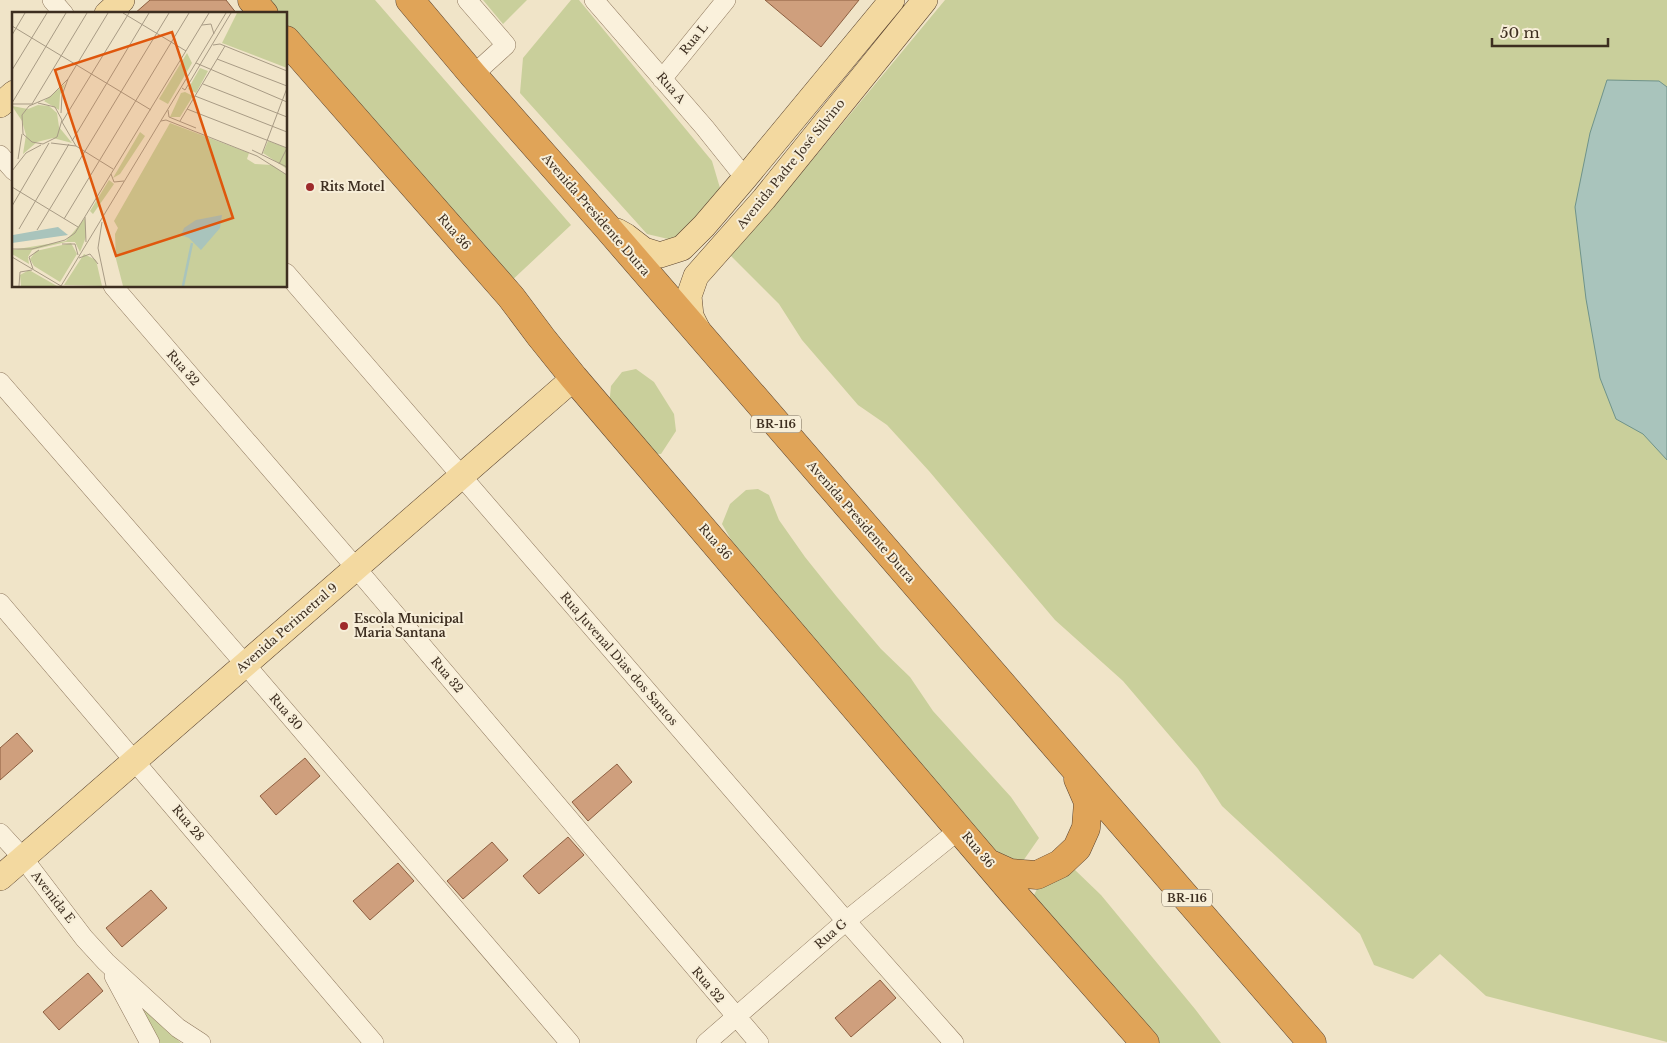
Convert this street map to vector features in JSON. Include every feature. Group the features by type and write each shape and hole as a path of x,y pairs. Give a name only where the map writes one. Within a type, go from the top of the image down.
{"highway":[{"path":"252,0 262,12"},
{"name":"Avenida Presidente Dutra","path":"410,0 1312,1043"},
{"name":"Rua 36","path":"288,42 511,297 574,378 988,863 1145,1043"},
{"path":"988,863 1010,873 1037,875 1060,864 1077,848 1086,828 1088,802 1072,766"},
{"path":"1233,950 1334,1043"}],"main road":[{"path":"109,12 122,0"},
{"name":"Avenida Padre José Silvino","path":"606,226 626,236 644,250 660,255 682,248 704,226 745,178 892,0"},
{"name":"Avenida Padre José Silvino","path":"702,338 691,316 689,296 696,276 764,199 925,0"},
{"path":"0,105 12,96"},
{"name":"Avenida Perimetral 9","path":"0,878 460,475 574,378"}],"street":[{"path":"52,0 62,12"},
{"path":"467,0 506,45 473,75"},
{"name":"Rua A","path":"594,0 705,128 745,178"},
{"name":"Rua L","path":"662,79 726,0"},
{"path":"0,155 12,169"},
{"name":"Rua Juvenal Dias dos Santos","path":"288,275 846,921 954,1043"},
{"name":"Rua 32","path":"115,288 356,568 759,1043"},
{"name":"Rua 30","path":"0,382 570,1043"},
{"name":"Rua 28","path":"0,603 374,1043"},
{"name":"Rua G","path":"706,1043 846,921 960,829"},
{"name":"Avenida E","path":"0,833 23,858 84,938 106,962"},
{"path":"106,962 150,1043"},
{"path":"106,962 178,1028 201,1043"}],"green space":[{"path":"260,0 375,0 571,225 508,284 288,32 288,12 270,12"},
{"path":"483,0 527,0 503,24"},
{"path":"571,0 579,0 712,161 720,188 681,242 647,234 520,93 523,58"},
{"path":"945,0 1667,0 1667,1042 1486,996 1440,954 1413,979 1374,965 1360,934 1222,806 1198,769 1123,681 1055,620 929,471 887,425 858,405 802,340 779,304 730,255 754,210 769,212"},
{"path":"636,369 654,382 674,414 676,431 661,454 644,453 608,416 611,386 622,372"},
{"path":"758,489 769,495 779,520 837,597 881,649 910,677 933,711 1011,797 1039,838 1023,861 1004,863 763,595 722,524 730,504 746,490"},
{"path":"1074,869 1101,895 1221,1043 1142,1043 1032,899 1039,885"},
{"path":"138,1003 181,1043 158,1043"}],"water":[{"path":"1607,80 1659,81 1667,87 1667,460 1643,434 1616,419 1600,378 1586,299 1575,207 1590,133"}],"building":[{"path":"150,0 226,0 235,12 136,12"},
{"path":"765,0 859,0 821,47"},
{"path":"17,733 33,751 0,780 0,748"},
{"path":"305,758 320,776 276,815 260,796"},
{"path":"617,764 632,782 588,821 572,802"},
{"path":"568,837 584,855 539,894 523,876"},
{"path":"492,842 508,860 463,899 447,881"},
{"path":"398,863 414,881 370,920 353,901"},
{"path":"151,890 167,908 122,947 106,928"},
{"path":"88,973 103,991 59,1030 43,1012"},
{"path":"880,980 896,998 851,1037 835,1018"}],"place":[{"name":"Rits Motel","path":"310,187"},
{"name":"Escola Municipal Maria Santana","path":"344,626"}]}
